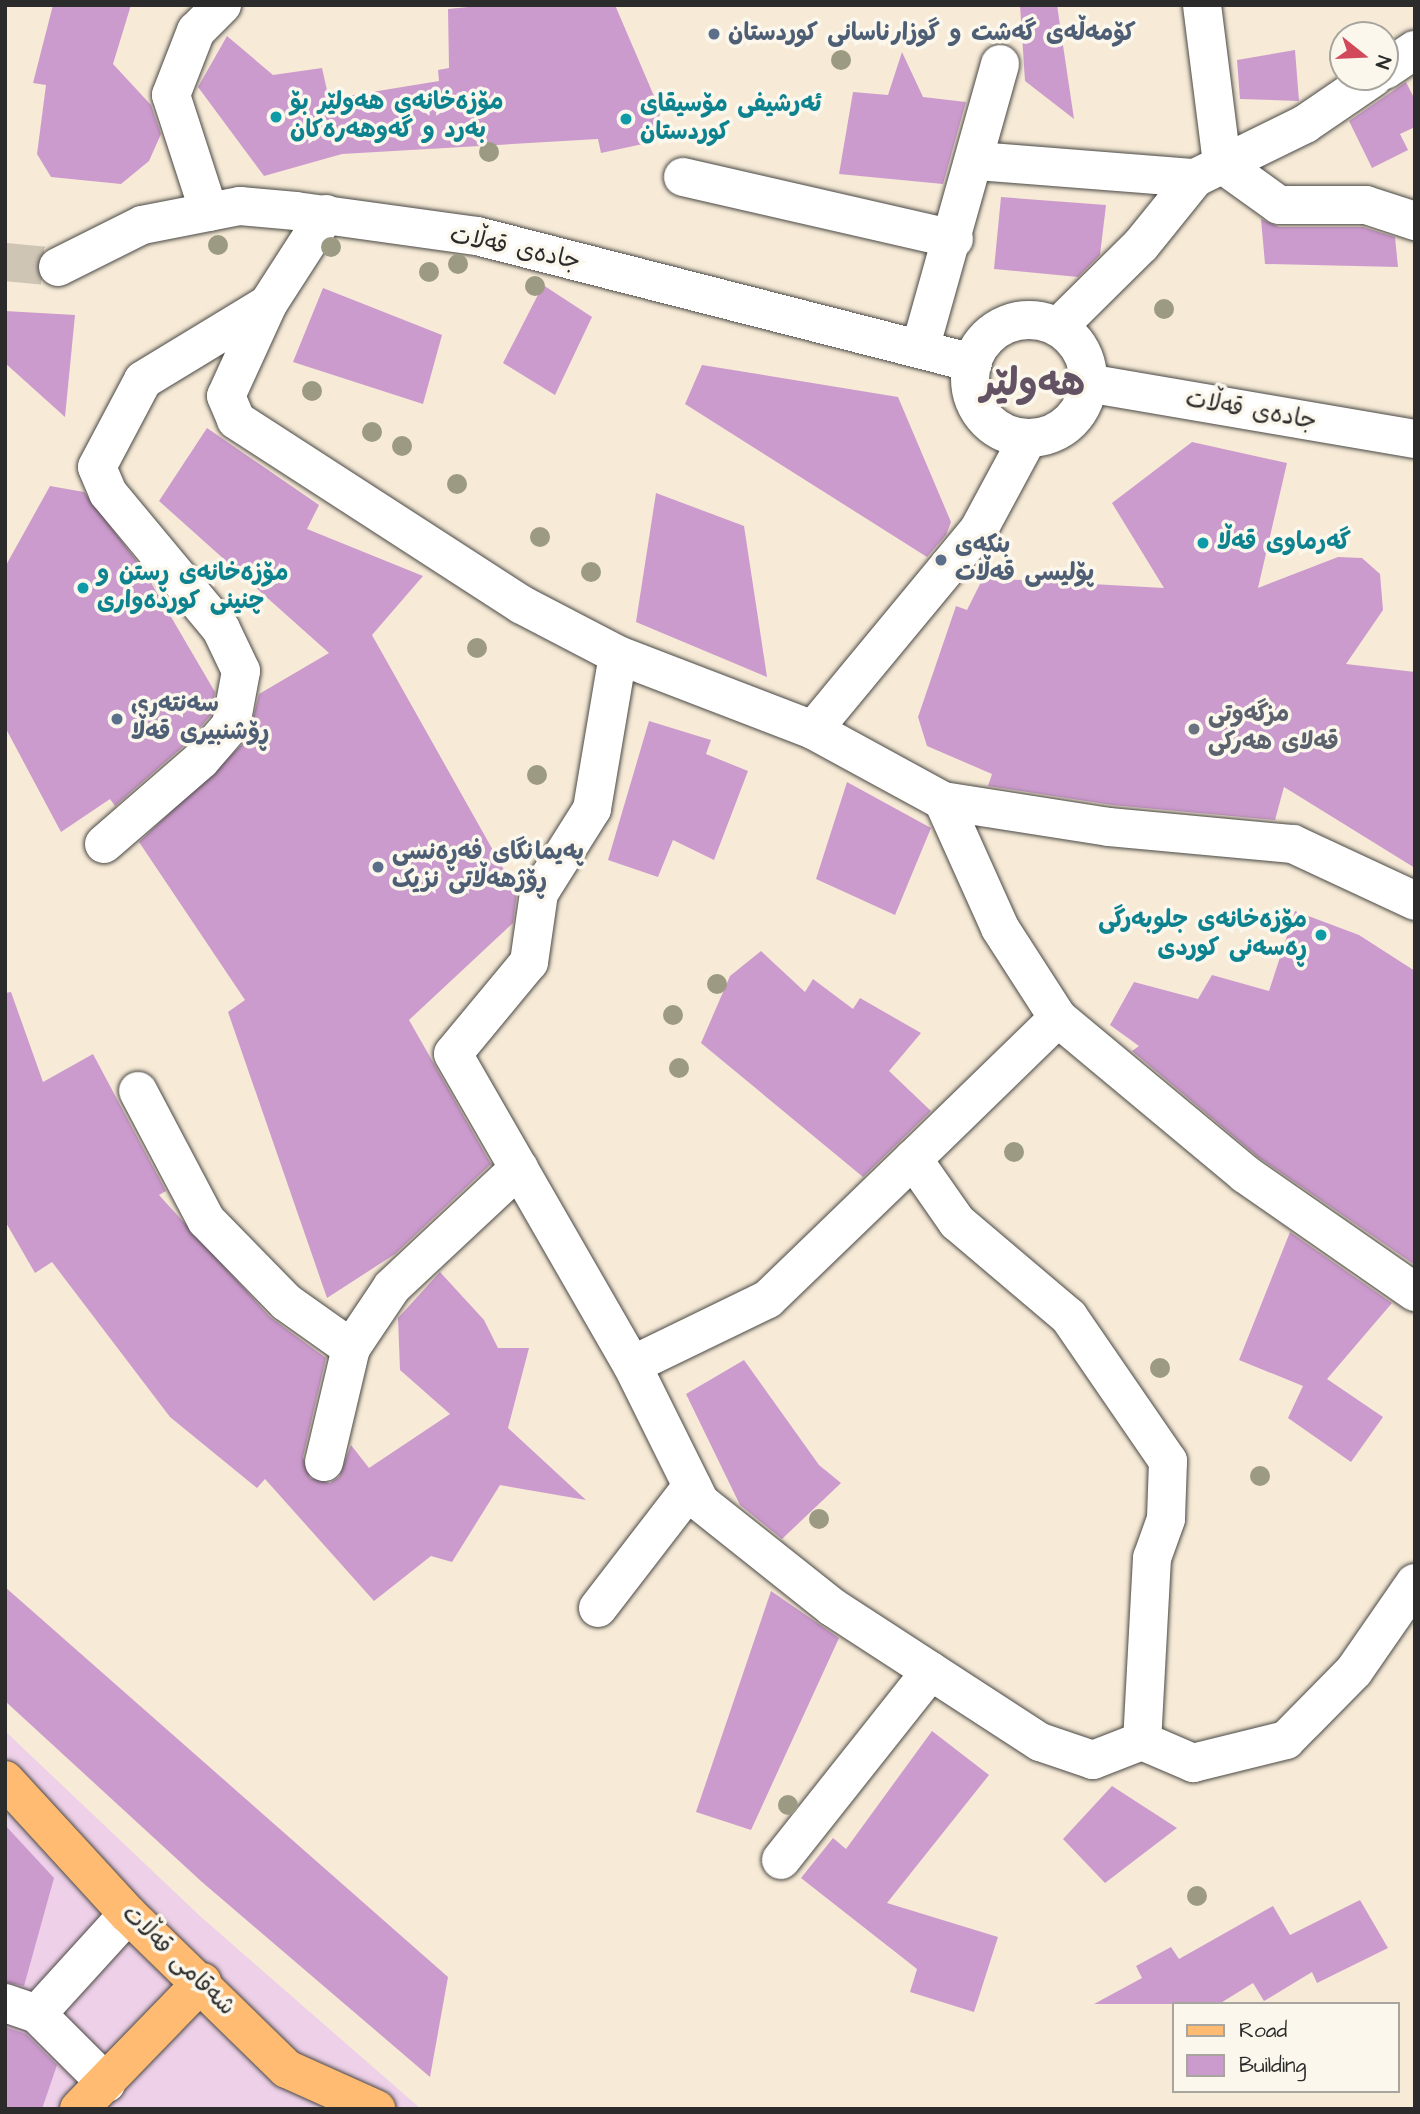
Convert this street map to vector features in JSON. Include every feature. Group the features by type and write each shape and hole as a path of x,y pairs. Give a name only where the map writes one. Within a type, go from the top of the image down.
{"main road":[{"name":"شەقامی قەڵات","path":"5,1780 128,1914 202,1982 286,2069 376,2109"},
{"path":"79,2109 202,1982"},
{"path":"286,2069 298,2109"}],"street":[{"path":"1202,5 1209,171"},
{"path":"206,14 171,95 209,212"},
{"path":"1399,61 1415,50"},
{"path":"920,349 977,160 1000,64"},
{"path":"1058,327 1209,171 1305,124 1353,91"},
{"path":"977,160 1209,171 1279,205 1366,205 1415,221"},
{"path":"684,177 954,239"},
{"name":"جادەی قەڵات","path":"58,267 142,225 240,206 326,214 477,236 973,363"},
{"path":"326,214 268,304 226,396 236,420 522,605 618,655 813,730 943,801 1109,827 1293,844 1415,901"},
{"path":"104,844 201,760 231,725 241,671 221,629 108,494 97,467 143,380 268,304"},
{"path":"1033,321 1058,327 1081,351 1087,383 1075,416 1062,428 1028,438 1010,436 981,414 970,380 973,363 991,333 1007,324 1033,321"},
{"name":"جادەی قەڵات","path":"1087,383 1415,439"},
{"path":"813,730 979,529 1028,438"},
{"path":"618,655 592,809 539,893 529,962 453,1054 632,1365 692,1486 743,1540 931,1671 1040,1742 1093,1760 1142,1741 1193,1763 1286,1740 1354,1671 1415,1583"},
{"path":"943,801 1000,928 1058,1018 1245,1174 1415,1292"},
{"path":"632,1365 768,1299 1058,1018"},
{"path":"138,1091 206,1220 286,1302 351,1349"},
{"path":"913,1159 957,1222 1069,1317 1168,1461 1166,1519 1152,1558 1142,1741"},
{"path":"324,1462 351,1349 392,1287 519,1168"},
{"path":"598,1608 692,1486"},
{"path":"781,1860 931,1671"},
{"path":"106,2082 21,2009 128,1914"}],"shaded area":[{"path":"5,1731 200,1916 421,2109 5,2109"}],"building":[{"path":"53,5 131,5 113,64 151,105 161,134 149,161 121,184 51,177 37,154 46,85 33,83"},
{"path":"489,5 615,5 660,110 657,141 601,153 598,139 342,154 264,176 198,87 227,36 273,75 322,68 329,99 439,81 438,70 449,68 448,9"},
{"path":"1020,5 1057,5 1074,119 1025,81"},
{"path":"1295,50 1299,101 1240,99 1237,60"},
{"path":"902,52 923,97 966,102 943,184 839,174 853,92 888,95"},
{"path":"1406,82 1415,100 1415,127 1400,134 1408,150 1372,168 1349,121 1393,91 1399,91 1399,87"},
{"path":"1001,197 1106,205 1100,255 1078,277 994,269"},
{"path":"1261,219 1279,227 1363,227 1395,237 1398,267 1265,264"},
{"path":"543,285 592,317 555,395 503,363"},
{"path":"323,288 442,335 423,404 293,362"},
{"path":"5,311 75,315 65,417 5,363"},
{"path":"702,365 898,397 951,522 946,535 927,557 685,404"},
{"path":"207,428 319,505 307,529 423,576 372,635 517,893 513,923 409,1020 491,1164 395,1254 327,1298 228,1012 245,1000 139,842 248,739 259,694 329,653 159,501"},
{"path":"1192,442 1287,463 1258,588 1338,557 1362,558 1380,574 1383,610 1346,664 1415,672 1415,868 1284,787 1275,820 1112,805 988,786 992,774 927,746 918,717 956,606 967,610 983,578 1164,588 1112,503"},
{"path":"50,486 84,492 143,569 215,692 211,715 185,745 115,806 110,799 61,832 5,727 5,567"},
{"path":"656,493 744,526 767,677 636,622"},
{"path":"649,721 711,740 706,754 748,771 714,860 673,840 658,877 608,860"},
{"path":"847,782 931,828 895,915 816,879"},
{"path":"1295,911 1359,935 1415,971 1415,1265 1258,1157 1132,1051 1139,1046 1110,1025 1134,982 1198,999 1212,975 1269,991"},
{"path":"761,951 805,992 813,979 853,1009 860,998 921,1033 889,1071 931,1111 863,1177 701,1043 730,976"},
{"path":"11,992 43,1082 93,1054 166,1191 159,1195 270,1317 326,1358 303,1457 310,1478 330,1483 339,1477 351,1445 369,1468 450,1414 400,1370 398,1318 440,1272 484,1320 498,1348 529,1348 508,1428 586,1500 500,1485 452,1562 431,1556 374,1601 265,1479 257,1488 170,1417 52,1262 35,1273 5,1221 5,993"},
{"path":"1290,1232 1392,1303 1327,1379 1383,1417 1351,1462 1288,1418 1303,1386 1239,1360"},
{"path":"744,1360 819,1465 841,1483 782,1539 740,1505 686,1394"},
{"path":"5,1587 448,1977 430,2077 202,1882 5,1701"},
{"path":"771,1591 839,1638 751,1830 696,1812"},
{"path":"932,1731 989,1775 887,1903 998,1937 974,2012 910,1992 917,1969 801,1878 833,1838 846,1849"},
{"path":"1112,1786 1177,1828 1105,1883 1063,1839"},
{"path":"5,1825 54,1878 24,1986 5,1982"},
{"path":"1360,1900 1388,1948 1317,1983 1312,1972 1264,2001 1253,1983 1222,2002 1094,2004 1142,1978 1136,1966 1171,1947 1179,1959 1273,1906 1290,1935"},
{"path":"5,2027 26,2034 57,2065 42,2109 5,2109"}],"tunnel":[{"path":"5,262 58,267"}],"place":[{"name":"کۆمەڵەی گەشت و گوزارناسانی کوردستان","path":"714,34"},
{"name":"مۆزەخانەی هەولێر بۆ بەرد و گەوهەرەکان","path":"276,117"},
{"name":"ئەرشیفی مۆسیقای کوردستان","path":"626,119"},
{"name":"گەرماوی قەڵا","path":"1203,543"},
{"name":"بنکەی پۆلیسی قەڵات","path":"941,560"},
{"name":"مۆزەخانەی ڕستن و چنینی کوردەواری","path":"83,588"},
{"name":"سەنتەری ڕۆشنبیری قەڵا","path":"117,719"},
{"name":"مزگەوتی قەلای هەرکی","path":"1194,729"},
{"name":"پەیمانگای فەڕەنسی ڕۆژهەڵاتی نزیک","path":"378,867"},
{"name":"مۆزەخانەی جلوبەرگی ڕەسەنی کوردی","path":"1321,935"}],"district":[{"name":"ھەولێر","path":"1033,385"}]}
